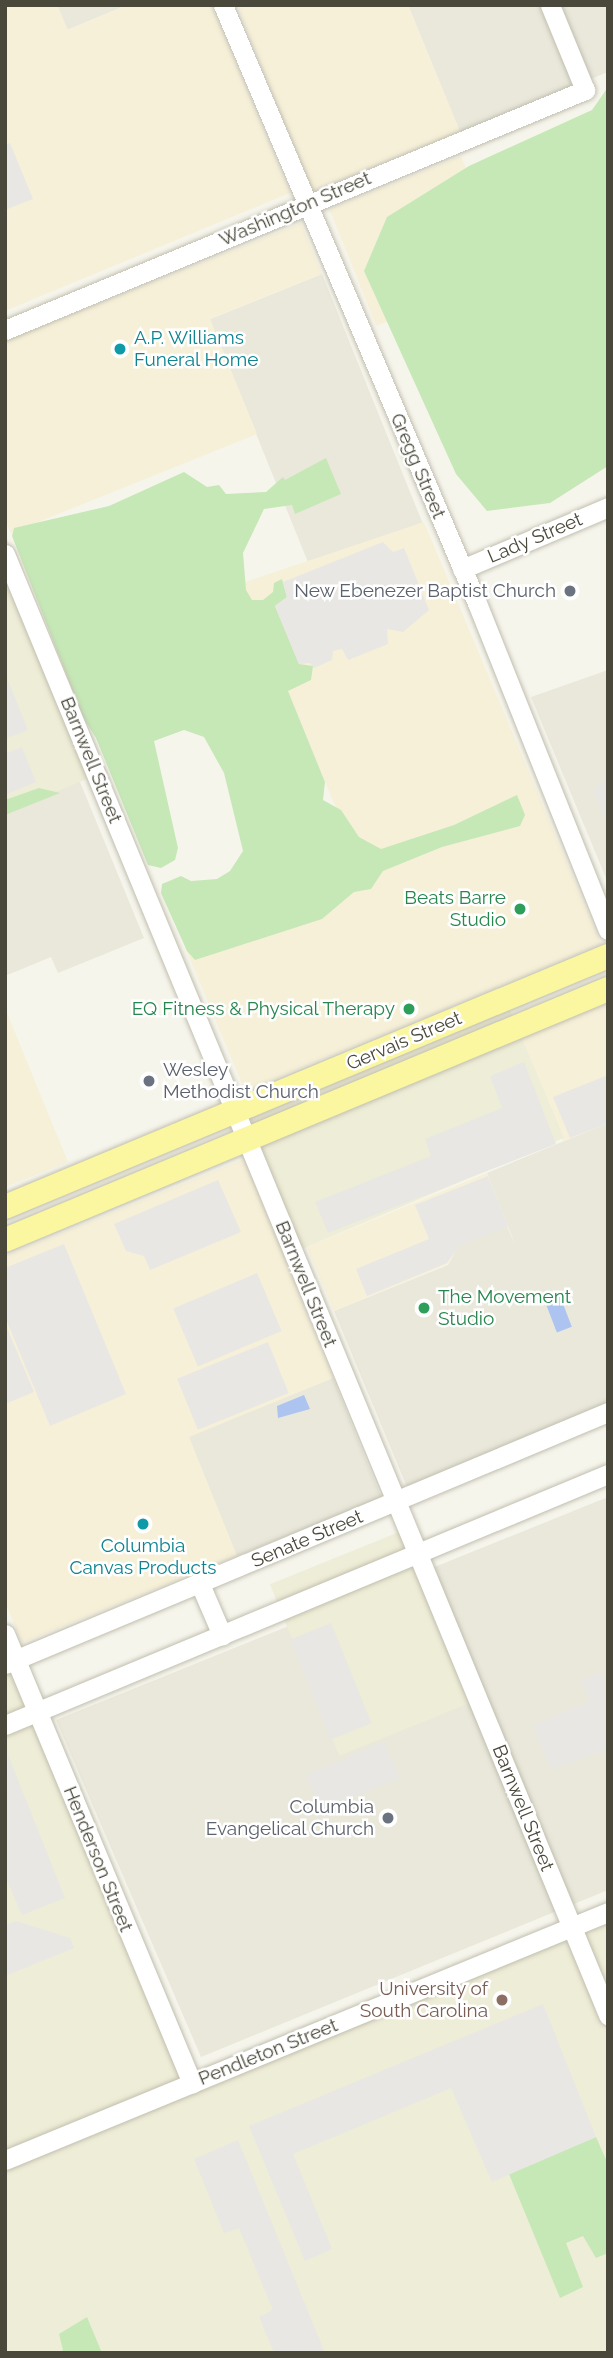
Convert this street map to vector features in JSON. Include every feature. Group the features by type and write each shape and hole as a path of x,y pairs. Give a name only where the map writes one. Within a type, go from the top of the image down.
{"main road":[{"name":"Gervais Street","path":"5,1207 608,956"},
{"name":"Gervais Street","path":"5,1240 608,989"}],"street":[{"name":"Gregg Street","path":"223,5 462,569 608,930"},
{"name":"Washington Street","path":"5,330 306,203 585,90 550,5"},
{"name":"Lady Street","path":"462,569 608,508"},
{"name":"Barnwell Street","path":"5,554 608,2015"},
{"name":"Senate Street","path":"10,1662 608,1412"},
{"path":"5,1725 608,1474"},
{"path":"200,1584 222,1635"},
{"name":"Henderson Street","path":"5,1634 10,1662 38,1712 192,2084"},
{"name":"Pendleton Street","path":"5,2160 608,1912"}],"shaded area":[{"path":"5,5 57,5 68,30 127,5 211,5 290,193 5,311"},
{"path":"57,5 127,5 67,30"},
{"path":"237,5 408,5 460,132 312,191"},
{"path":"408,5 608,5 608,72 460,132"},
{"path":"10,143 33,199 5,210 5,145"},
{"path":"461,156 508,273 377,326 329,209"},
{"path":"301,223 322,274 210,319 257,434 11,533 5,520 5,341"},
{"path":"322,274 422,522 310,568 210,319"},
{"path":"424,522 601,944 245,1091 185,947 363,873 242,583"},
{"path":"5,534 106,771 5,813"},
{"path":"383,542 393,552 404,548 429,610 403,632 387,629 388,644 348,660 342,649 333,651 332,660 314,668 310,663 299,664 275,606 287,597 283,582"},
{"path":"608,670 608,883 531,697"},
{"path":"5,673 28,730 5,739"},
{"path":"22,747 36,782 5,795 5,750 7,753"},
{"path":"78,777 144,938 58,973 51,957 5,976 5,806"},
{"path":"608,777 608,825 593,790"},
{"path":"608,1000 608,1123 563,1141 519,1037"},
{"path":"5,1008 68,1162 5,1187"},
{"path":"509,1008 564,1138 299,1250 244,1121"},
{"path":"524,1062 556,1144 328,1233 315,1202 431,1156 425,1139 502,1108 490,1076"},
{"path":"608,1075 608,1123 570,1138 553,1097"},
{"path":"608,1123 608,1404 407,1487 334,1311 448,1265 458,1246 507,1226 516,1247 487,1173"},
{"path":"244,1159 333,1378 189,1437 237,1556 22,1643 5,1602 5,1256"},
{"path":"487,1173 507,1226 458,1246 448,1264 334,1311 307,1247"},
{"path":"488,1176 508,1226 459,1246 447,1263 367,1296 356,1269 429,1239 415,1205"},
{"path":"218,1180 241,1232 150,1270 144,1256 126,1251 114,1224"},
{"path":"64,1244 126,1394 50,1426 5,1317 5,1268"},
{"path":"257,1273 282,1331 198,1367 173,1309"},
{"path":"5,1323 34,1392 5,1404"},
{"path":"268,1342 289,1393 198,1430 177,1379"},
{"path":"333,1378 381,1498 237,1556 188,1436"},
{"path":"608,1497 608,1890 201,2057 56,1720"},
{"path":"409,1528 478,1700 339,1756 270,1584"},
{"path":"331,1623 371,1723 331,1740 290,1639"},
{"name":"University of South Carolina","path":"5,1645 186,2086 608,1914 608,2353 5,2353"},
{"path":"601,1672 608,1693 608,1749 551,1770 533,1725 590,1701 581,1680"},
{"path":"384,1742 399,1778 321,1811 306,1775"},
{"path":"8,1755 65,1898 22,1915 5,1876"},
{"path":"16,1921 70,1938 74,1948 5,1976 5,1925"},
{"path":"543,2004 596,2137 492,2182 451,2088 293,2154 332,2249 305,2261 249,2126"},
{"path":"238,2140 325,2353 274,2353 259,2317 273,2310 239,2228 224,2233 194,2159"}],"green space":[{"path":"608,87 608,466 550,503 487,511 456,474 364,271 387,217 469,166 592,110"},
{"path":"326,458 341,494 295,514 292,505 264,509 243,553 246,590 252,600 263,600 273,592 274,583 282,579 287,597 275,606 299,664 313,666 311,680 288,691 325,782 323,800 341,810 359,837 381,849 454,825 517,795 525,815 520,826 442,847 383,871 371,889 354,892 322,919 195,960 187,951 161,893 162,884 181,876 191,881 217,879 230,871 243,851 224,773 204,737 184,730 154,741 178,848 175,860 161,868 148,865 96,738 83,717 12,536 14,528 109,506 184,472 207,487 219,485 226,494 266,492 283,477 285,480"},
{"path":"39,788 60,793 5,815 5,800"},
{"path":"596,2137 608,2164 608,2253 596,2258 583,2236 566,2243 583,2287 560,2298 509,2174"},
{"path":"87,2317 102,2353 58,2353 63,2350 59,2334"}],"water":[{"path":"560,1296 572,1327 557,1333 545,1302"},
{"path":"304,1395 310,1409 278,1418 277,1406"}],"place":[{"name":"A.P. Williams Funeral Home","path":"120,349"},
{"name":"New Ebenezer Baptist Church","path":"570,591"},
{"name":"Beats Barre Studio","path":"520,909"},
{"name":"EQ Fitness & Physical Therapy","path":"409,1009"},
{"name":"Wesley Methodist Church","path":"149,1081"},
{"name":"The Movement Studio","path":"424,1308"},
{"name":"Columbia Canvas Products","path":"143,1524"},
{"name":"Columbia Evangelical Church","path":"388,1818"},
{"name":"University of South Carolina","path":"502,2000"}]}
